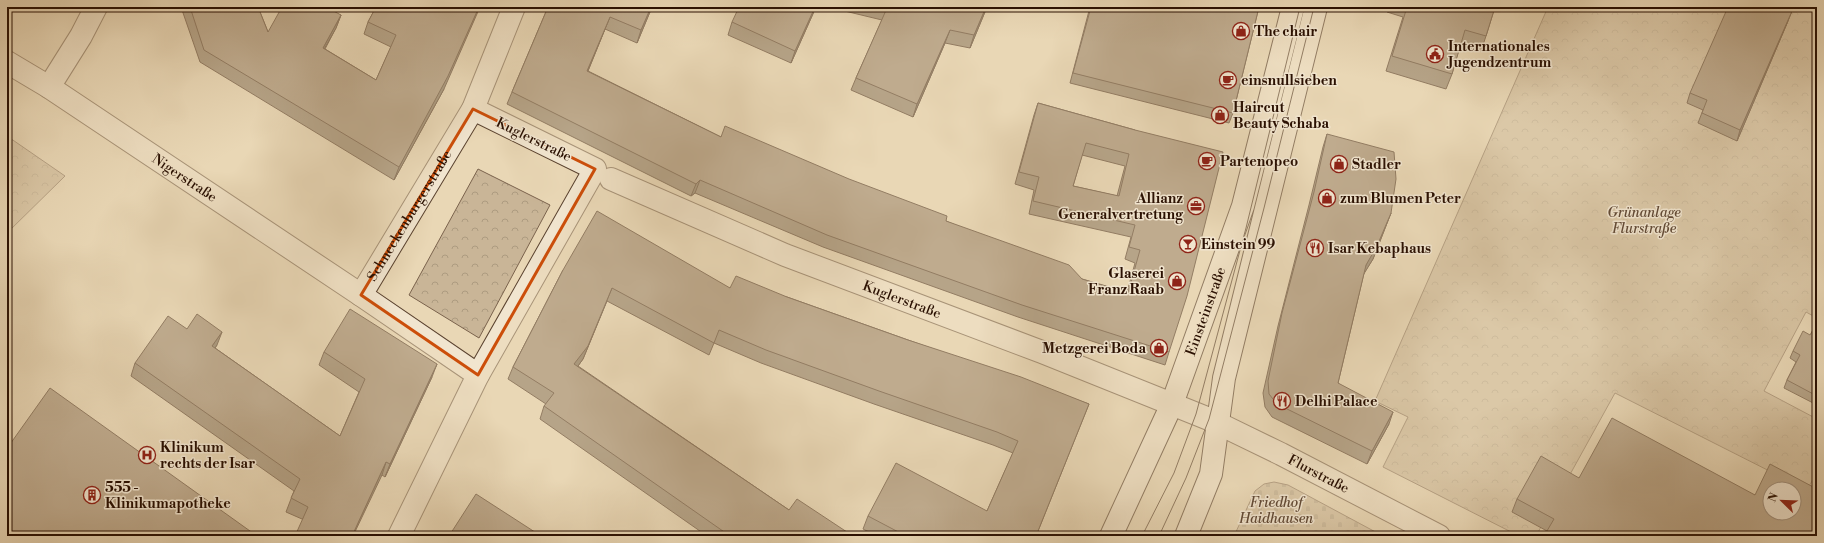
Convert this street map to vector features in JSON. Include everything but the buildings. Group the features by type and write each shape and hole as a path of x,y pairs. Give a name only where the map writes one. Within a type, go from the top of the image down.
{"street":[{"path":"49,87 81,36 96,7"},
{"name":"Schneckenburgerstraße","path":"478,375 360,295 473,109 514,7"},
{"name":"Einsteinstraße","path":"1110,536 1172,404 1243,206 1293,7"},
{"name":"Einsteinstraße","path":"1186,536 1211,474 1224,378 1316,7"},
{"name":"Nigerstraße","path":"7,62 49,87 360,295"},
{"name":"Kuglerstraße","path":"473,109 603,174 785,255 1042,352 1196,414"},
{"path":"399,536 478,375 603,174"},
{"name":"Flurstraße","path":"1196,414 1218,423 1439,536"}],"highlighted area":[{"path":"473,109 595,169 478,375 361,295"}],"green space":[{"name":"Grünanlage Flurstraße","path":"1548,7 1817,7 1817,318 1806,312 1764,391 1817,419 1817,472 1807,490 1802,487 1802,481 1789,481 1615,393 1536,536 1519,536 1383,467 1408,417 1375,401"},
{"path":"7,136 65,176 7,233"},
{"path":"478,169 550,205 479,338 409,295"},
{"name":"Friedhof Haidhausen","path":"1274,482 1288,485 1383,536 1234,536 1255,491 1264,484"}],"tram line":[{"path":"1142,536 1174,473 1196,414 1246,228 1300,7"},
{"path":"1159,536 1186,478 1209,419 1314,7"}],"place":[{"name":"The chair","path":"1241,31"},
{"name":"Internationales Jugendzentrum","path":"1435,54"},
{"name":"einsnullsieben","path":"1228,80"},
{"name":"Haircut Beauty Schaba","path":"1220,115"},
{"name":"Partenopeo","path":"1207,161"},
{"name":"Stadler","path":"1339,164"},
{"name":"zum Blumen Peter","path":"1327,198"},
{"name":"Allianz Generalvertretung","path":"1196,206"},
{"name":"Einstein 99","path":"1188,244"},
{"name":"Isar Kebaphaus","path":"1315,248"},
{"name":"Glaserei Franz Raab","path":"1177,281"},
{"name":"Metzgerei Boda","path":"1159,348"},
{"name":"Delhi Palace","path":"1282,401"},
{"name":"Klinikum rechts der Isar","path":"147,455"},
{"name":"555 - Klinikumapotheke","path":"92,495"}]}
